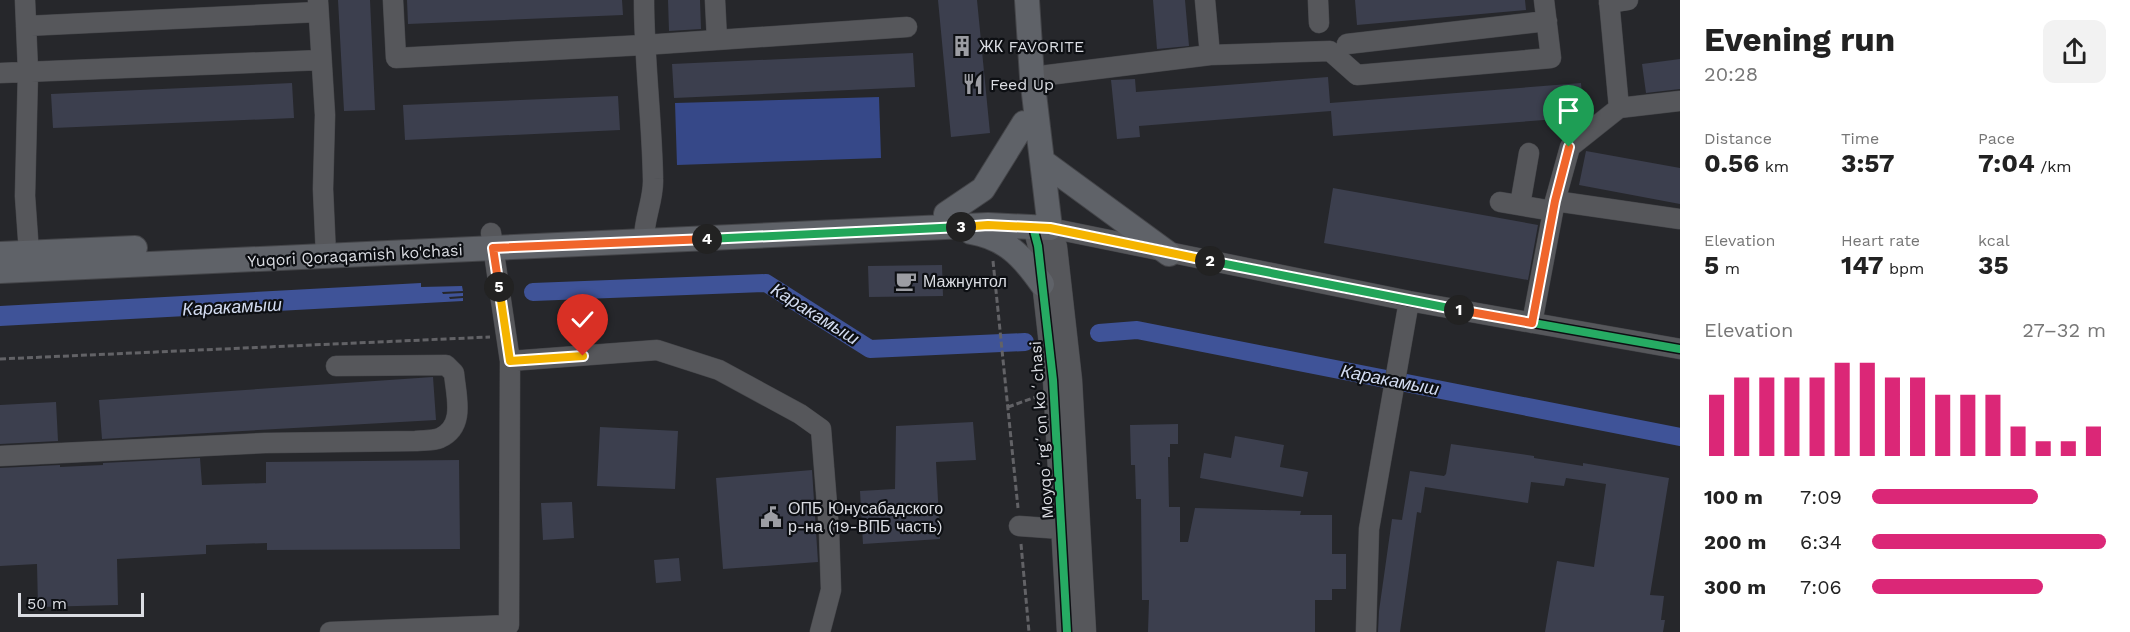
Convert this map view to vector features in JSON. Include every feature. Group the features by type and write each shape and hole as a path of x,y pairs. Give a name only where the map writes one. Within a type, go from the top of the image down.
{"main road":[{"path":"1027,0 1032,77 1042,161 1038,222"},
{"path":"1032,77 1024,123 1038,222"},
{"path":"1024,123 983,189 946,221 992,238 1009,247 1024,259 1049,293"},
{"path":"1042,161 1169,254"},
{"name":"Yuqori Qoraqamish ko'chasi","path":"0,254 30,261 946,221 988,225 1038,222"},
{"name":"Yuqori Qoraqamish ko'chasi","path":"0,271 30,261"}],"street":[{"path":"25,0 28,71 26,196 30,261"},
{"path":"393,0 396,58 644,45 907,27"},
{"path":"644,0 644,45 653,182 644,234"},
{"path":"715,0 717,40"},
{"path":"1205,0 1210,55"},
{"path":"1318,0 1319,22"},
{"path":"1032,77 1210,55 1330,51 1357,75 1551,58 1544,0"},
{"path":"1616,1 1619,108"},
{"path":"26,26 318,6 325,115 325,248"},
{"path":"1347,44 1547,21"},
{"path":"0,72 321,60"},
{"path":"1532,323 1554,206 1569,147 1619,108 1680,101"},
{"path":"1520,205 1529,153"},
{"path":"1500,202 1680,219"},
{"name":"Yuqori Qoraqamish ko'chasi","path":"1038,222 1169,254 1409,301 1680,349"},
{"name":"Moyqoʻrgʻon koʻchasi","path":"1038,222 1038,246 1049,293 1062,380 1086,632"},
{"path":"330,632 509,625 510,361 492,241"},
{"path":"1366,632 1369,529 1409,301"},
{"path":"510,361 657,350 719,370 800,414 821,429 831,590 820,632"},
{"path":"0,456 265,443 416,441 439,439 451,430 458,418 454,373 446,365 336,366"},
{"name":"Moyqoʻrgʻon koʻchasi","path":"1062,380 1061,529 1067,632"},
{"path":"1019,526 1061,529"}],"path":[{"path":"993,258 1029,632"},
{"path":"0,359 470,337 506,338"},
{"path":"1008,407 1038,397"}],"shaded area":[{"path":"879,97 881,158 677,165 675,103"}],"water":[{"path":"421,283 421,287 462,286 463,291 442,292 443,294 463,293 463,296 449,297 450,299 463,298 463,301 0,326 0,306"}],"building":[{"path":"338,0 370,0 375,110 344,111"},
{"path":"407,0 622,0 623,15 408,24"},
{"path":"668,0 700,0 701,29 669,31"},
{"name":"ЖК FAVORITE","path":"938,0 977,0 990,133 951,137"},
{"path":"1153,0 1185,0 1189,46 1157,49"},
{"path":"1355,0 1525,0 1526,10 1357,25"},
{"path":"913,53 915,87 674,98 672,64"},
{"path":"1680,59 1680,89 1646,93 1642,64"},
{"path":"1328,77 1330,103 1581,83 1584,117 1333,136 1331,111 1139,126 1140,137 1117,139 1111,80 1135,79 1136,92"},
{"path":"292,83 294,118 53,128 51,94"},
{"path":"618,96 620,130 405,140 403,105"},
{"path":"1586,151 1680,168 1680,204 1579,185"},
{"path":"1333,188 1538,225 1528,280 1324,243"},
{"path":"942,265 943,296 869,297 868,266"},
{"path":"433,377 436,420 102,439 99,400"},
{"path":"56,402 58,441 0,444 0,405"},
{"path":"973,422 976,460 936,462 940,539 863,544 860,491 895,489 896,426"},
{"path":"1178,424 1178,444 1170,444 1170,457 1168,457 1169,507 1180,507 1180,542 1188,542 1195,508 1301,511 1300,515 1332,515 1332,554 1346,554 1346,589 1332,589 1332,600 1315,600 1315,632 1148,632 1149,600 1142,600 1141,499 1136,499 1135,465 1131,465 1130,425"},
{"path":"600,427 678,431 675,489 597,486"},
{"path":"1235,436 1284,445 1280,467 1308,472 1303,497 1200,478 1204,453 1231,458"},
{"path":"1451,444 1669,478 1650,595 1664,596 1661,620 1665,620 1663,632 1545,632 1557,561 1594,567 1606,484 1566,478 1564,486 1531,482 1528,503 1425,487 1421,513 1417,512 1400,632 1378,632 1392,519 1402,520 1410,471 1444,476"},
{"path":"200,458 202,485 266,483 266,462 459,460 460,549 267,550 267,543 206,545 206,554 117,559 118,605 38,607 37,564 0,566 0,468 103,465 103,463"},
{"path":"812,470 818,562 723,569 716,478"},
{"path":"572,502 574,538 543,540 541,503"},
{"path":"679,558 681,581 656,583 654,560"}],"waterway":[{"name":"Каракамыш","path":"533,292 766,283 870,349 1025,342"},
{"name":"Каракамыш","path":"1099,333 1137,330 1680,437"}],"cycle path":[{"path":"1033,227 1038,246 1053,380 1067,632"},
{"path":"1050,228 1409,301 1680,349"}],"place":[{"name":"ЖК FAVORITE","path":"962,46"},
{"name":"Feed Up","path":"973,84"},
{"name":"Мажнунтол","path":"906,281"},
{"name":"ОПБ Юнусабадского р-на (19-ВПБ часть)","path":"771,517"}],"route":[{"path":"583,356 510,361 493,248 988,225 1050,228 1169,254 1532,323 1555,201 1569,147"}]}
